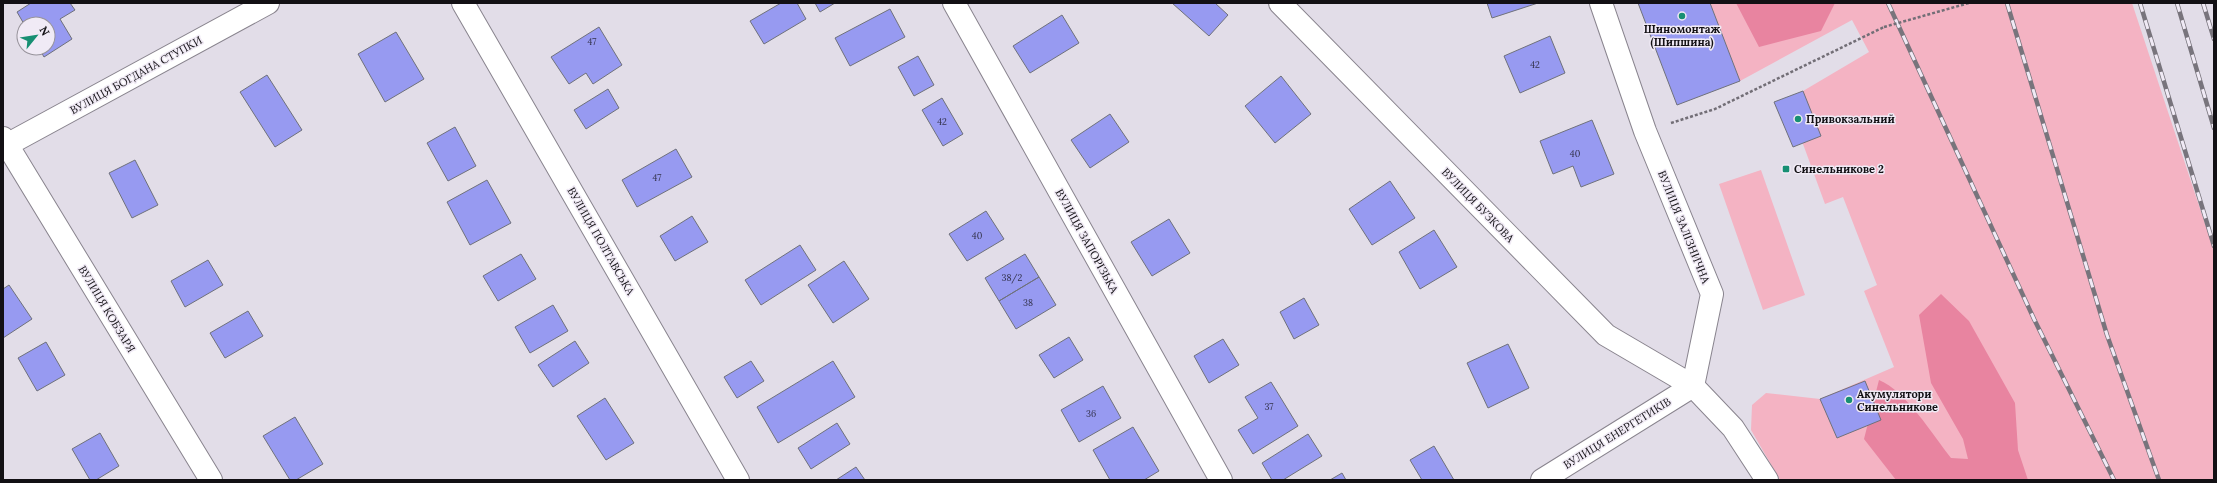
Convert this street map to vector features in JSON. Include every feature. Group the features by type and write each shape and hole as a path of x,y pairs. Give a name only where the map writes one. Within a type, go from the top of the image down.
{"street":[{"name":"ВУЛИЦЯ БОГДАНА СТУПКИ","path":"4,143 268,3"},
{"name":"ВУЛИЦЯ ПОЛТАВСЬКА","path":"463,3 738,480"},
{"name":"ВУЛИЦЯ ЗАПОРІЗЬКА","path":"954,3 1220,480"},
{"name":"ВУЛИЦЯ БУЗКОВА","path":"1280,3 1606,335 1693,386"},
{"name":"ВУЛИЦЯ ЗАЛІЗНИЧНА","path":"1601,3 1645,131 1712,294 1693,386"},
{"name":"ВУЛИЦЯ КОБЗАРЯ","path":"4,143 211,480"},
{"name":"ВУЛИЦЯ ЕНЕРГЕТИКІВ","path":"1542,480 1693,386"},
{"path":"1693,386 1733,428 1768,480"}],"path":[{"path":"1645,131 1715,109 1884,27 1969,3"}],"shaded area":[{"path":"1710,3 2132,3 2214,251 2214,480 1780,480 1751,430 1752,405 1766,393 1820,399 1894,367 1864,291 1877,285 1843,197 1825,204 1803,144 1803,91 1869,52 1852,20 1740,81"},
{"path":"1736,3 1835,3 1821,31 1759,47"},
{"path":"1761,170 1805,295 1763,310 1719,184"},
{"path":"1941,294 1969,321 2015,403 2018,450 2028,480 1896,480 1864,439 1879,380 1899,393 1909,403 1951,458 1968,459 1963,439 1931,383 1919,315"}],"building":[{"path":"31,3 70,3 75,10 60,19 72,39 56,49 56,16 19,16 17,12"},
{"path":"781,3 797,3 806,19 764,44 750,21"},
{"path":"815,3 835,3 820,12"},
{"path":"1172,3 1215,3 1228,15 1209,36"},
{"path":"1487,3 1538,3 1492,18"},
{"path":"1638,3 1710,3 1740,81 1677,105"},
{"path":"890,9 905,37 850,66 835,38"},
{"path":"1062,15 1079,43 1030,73 1013,46"},
{"path":"599,27 622,65 593,84 586,73 569,84 551,57"},
{"path":"396,32 424,79 385,102 358,54"},
{"path":"1550,36 1565,73 1520,93 1504,56"},
{"path":"918,56 934,85 914,96 898,67"},
{"path":"267,75 302,130 275,147 240,92"},
{"path":"1281,76 1311,114 1275,143 1245,106"},
{"path":"608,89 619,108 586,129 574,110"},
{"name":"Привокзальний","path":"1803,91 1821,136 1793,147 1774,102"},
{"path":"942,98 963,134 943,146 922,110"},
{"path":"1110,114 1129,142 1090,168 1071,140"},
{"path":"1592,120 1614,174 1581,187 1573,166 1553,174 1540,141"},
{"path":"455,127 476,166 448,181 427,143"},
{"path":"676,149 692,177 637,207 622,180"},
{"path":"135,160 158,205 132,218 109,173"},
{"path":"487,180 511,223 470,245 447,202"},
{"path":"1390,181 1415,218 1372,245 1349,209"},
{"path":"986,211 1004,239 967,261 949,234"},
{"path":"692,216 708,242 675,261 660,236"},
{"path":"1169,219 1190,253 1152,276 1131,242"},
{"path":"1434,230 1457,267 1420,289 1399,252"},
{"path":"800,245 816,270 761,305 745,280"},
{"path":"521,254 536,279 498,301 483,276"},
{"path":"1025,254 1039,277 999,301 985,278"},
{"path":"208,260 223,285 185,307 171,281"},
{"path":"844,261 869,299 833,323 808,285"},
{"path":"1039,277 1056,305 1016,329 999,301"},
{"path":"9,285 32,319 3,338 3,289"},
{"path":"1304,298 1319,325 1294,339 1280,312"},
{"path":"553,305 568,331 530,353 515,327"},
{"path":"248,311 263,336 225,358 210,333"},
{"path":"1069,337 1083,360 1054,378 1039,355"},
{"path":"1223,339 1239,365 1209,383 1194,356"},
{"path":"575,341 589,363 553,387 538,365"},
{"path":"46,342 65,375 37,391 18,358"},
{"path":"1508,344 1529,388 1488,408 1467,363"},
{"path":"751,361 764,381 737,398 724,377"},
{"path":"833,361 855,397 778,443 757,407"},
{"path":"1865,381 1881,420 1837,438 1820,399"},
{"path":"1271,382 1298,426 1253,454 1238,430 1258,418 1245,397"},
{"path":"1103,386 1121,418 1079,442 1061,410"},
{"path":"605,398 634,443 606,460 577,416"},
{"path":"295,417 323,464 296,480 290,480 263,436"},
{"path":"837,423 850,444 811,469 798,448"},
{"path":"1133,427 1159,471 1144,480 1110,480 1093,450"},
{"path":"100,433 119,466 96,480 90,480 72,449"},
{"path":"1308,434 1322,456 1283,480 1272,480 1262,463"},
{"path":"1434,446 1454,480 1422,480 1410,460"},
{"path":"856,467 865,480 836,480"},
{"path":"1342,473 1346,480 1330,480"}],"railway":[{"path":"1888,3 2034,319 2114,480"},
{"path":"2007,3 2107,335 2159,480"},
{"path":"2140,3 2214,246"},
{"path":"2177,3 2214,128"},
{"path":"2203,3 2214,39"}],"place":[{"name":"Шиномонтаж (Шипшина)","path":"1682,16"},
{"name":"Привокзальний","path":"1798,119"},
{"name":"Синельникове 2","path":"1786,169"},
{"name":"Акумулятори Синельникове","path":"1849,400"}]}
